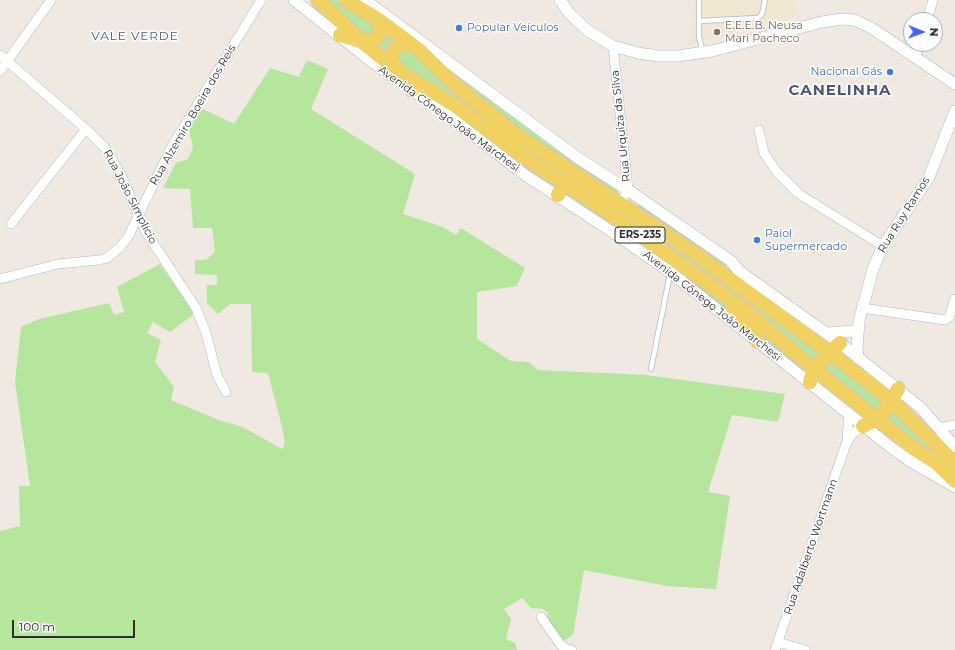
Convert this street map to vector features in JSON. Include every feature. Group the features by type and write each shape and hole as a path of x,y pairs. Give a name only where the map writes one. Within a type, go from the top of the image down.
{"main road":[{"name":"Avenida Cônego João Marchesi","path":"318,0 360,41 397,70 433,90 525,158 564,182 722,293 812,375 938,464 955,481"},
{"name":"ERS-235","path":"346,0 379,20 418,49 454,84 514,133 690,250 736,277 835,347 955,463"},
{"path":"340,35 368,42 377,39 381,28 379,20"},
{"path":"410,44 400,45 393,51 392,62 412,90"},
{"path":"558,196 564,182"},
{"path":"722,293 758,341"},
{"path":"812,375 835,347"},
{"path":"863,426 877,420 892,402 898,389"}],"street":[{"path":"0,71 3,58 51,0"},
{"name":"Rua Alzemiro Boeira dos Reis","path":"0,279 58,264 107,258 120,247 128,237 172,146 261,0"},
{"name":"Avenida Cônego João Marchesi","path":"294,0 340,35 372,62 525,174 670,272 758,341 812,375 863,426 910,461 955,487"},
{"path":"365,0 578,158 628,190 731,262 736,277 827,333 835,347 858,358 921,408 955,447"},
{"path":"560,0 569,13 587,30 613,46 638,53 654,55 678,56 703,53 822,22 854,20 870,27 955,84"},
{"path":"929,12 933,0"},
{"name":"Rua Urquiza da Silva","path":"613,46 628,190 620,203"},
{"path":"915,58 917,52"},
{"name":"Rua João Simplício","path":"3,58 98,140 114,161 146,232 196,308 206,333 217,375 226,392"},
{"name":"Rua Ruy Ramos","path":"858,358 857,348 859,321 868,282 883,246 928,177 955,111"},
{"path":"11,224 86,129"},
{"path":"759,130 764,153 777,172 798,194 883,246"},
{"path":"862,308 945,320 949,317 955,299"},
{"name":"Rua Ruy Ramos","path":"835,347 848,338 859,321"},
{"path":"827,333 853,331"},
{"name":"Rua Adalberto Wortmann","path":"846,444 849,413"},
{"path":"939,428 955,425"},
{"name":"Rua Adalberto Wortmann","path":"776,646 846,444 853,433 863,426"},
{"path":"541,617 557,647 572,650"},
{"path":"776,646 805,650"}],"lane":[{"path":"699,0 698,21 703,53"},
{"path":"698,21 758,18 762,14 765,0"},
{"path":"651,369 670,272"}],"shaded area":[{"name":"E.E.E.B. Neusa Mari Pacheco","path":"695,0 796,0 793,18 689,45"}],"green space":[{"path":"324,0 336,0 368,17 377,31 367,37"},
{"path":"386,30 398,39 387,54 374,46"},
{"path":"410,49 590,188 823,351 814,363 399,63 397,54"},
{"path":"428,51 618,188 617,193 532,140 456,80"},
{"path":"307,60 328,69 311,109 415,174 403,214 443,227 456,235 461,228 525,268 517,286 477,292 477,339 511,361 529,362 538,370 646,375 785,394 778,422 732,415 708,492 730,496 716,589 667,586 584,570 573,635 564,641 547,620 548,613 543,609 531,608 522,598 504,609 511,619 506,639 515,643 517,650 0,650 0,531 20,526 19,486 30,486 15,382 21,327 39,319 109,303 114,315 124,312 117,287 160,264 190,307 193,315 170,332 153,322 147,333 161,340 155,362 174,387 171,400 221,421 243,427 282,449 285,443 268,373 252,372 251,304 230,304 218,314 207,303 207,285 217,285 217,275 195,274 195,260 206,260 215,252 212,228 193,228 190,189 163,188 176,163 188,159 193,147 189,130 201,108 234,124 270,68 299,77"},
{"path":"569,193 719,298 730,313 657,258 576,201 569,195"},
{"path":"640,203 726,262 726,266 724,267 637,207"},
{"path":"741,311 809,369 807,374 762,338"},
{"path":"828,360 885,402 879,413 823,370"},
{"path":"895,410 955,467 955,475 885,420"}],"place":[{"name":"Popular Veículos","path":"459,28"},
{"name":"E.E.E.B. Neusa Mari Pacheco","path":"717,32"},
{"name":"Nacional Gás","path":"890,72"},
{"name":"Paiol Supermercado","path":"757,240"}],"district":[{"name":"VALE VERDE","path":"135,36"},
{"name":"CANELINHA","path":"840,91"}]}
